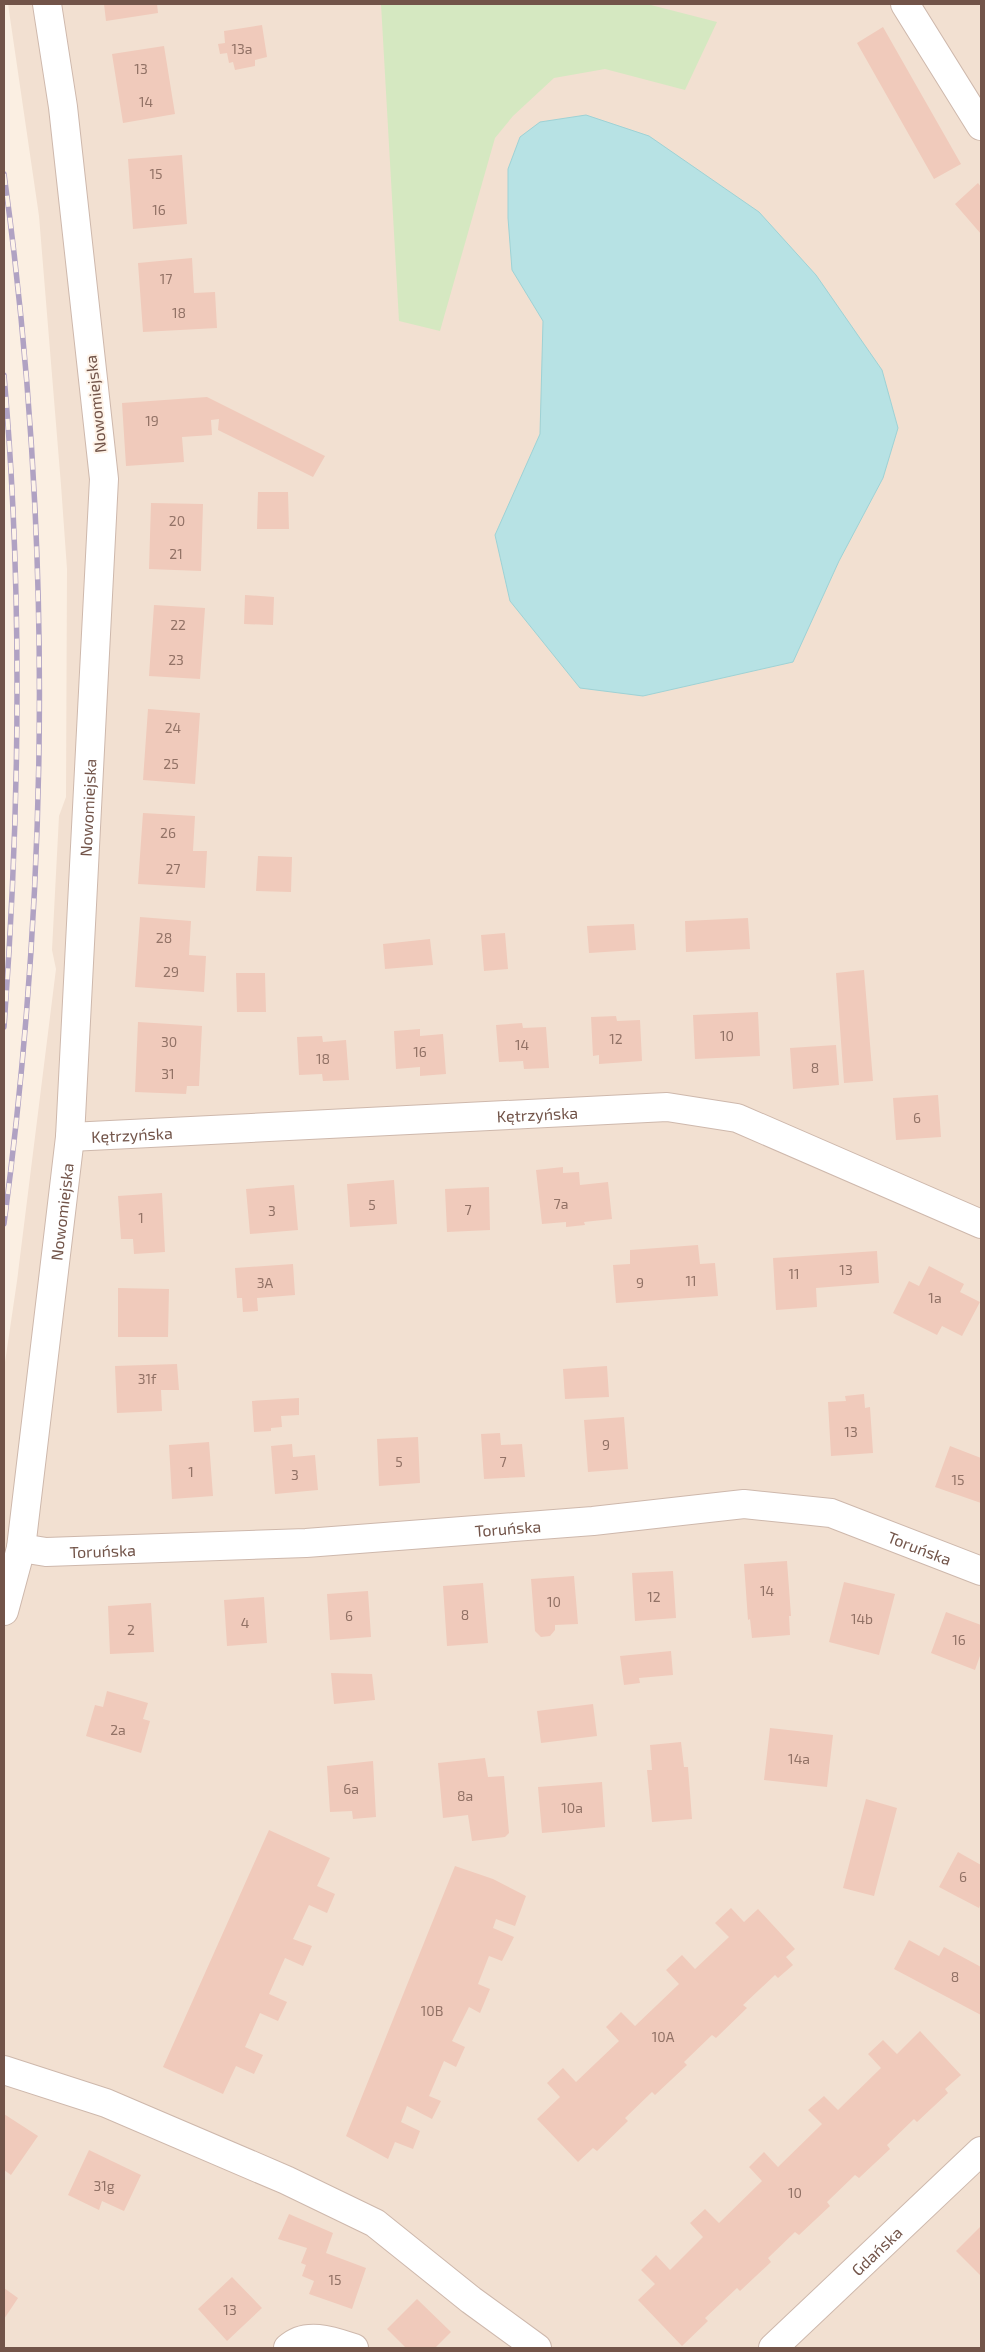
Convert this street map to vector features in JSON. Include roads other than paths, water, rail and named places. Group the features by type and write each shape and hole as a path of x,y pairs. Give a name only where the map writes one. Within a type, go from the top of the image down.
{"street":[{"name":"Nowomiejska","path":"4,1611 22,1548 70,1137 104,479 64,107 47,4"},
{"path":"905,4 981,126"},
{"name":"Kętrzyńska","path":"70,1137 667,1106 737,1118 981,1224"},
{"name":"Toruńska","path":"22,1548 46,1552 306,1543 593,1522 744,1504 831,1513 981,1571"},
{"path":"4,2070 106,2103 286,2180 375,2223 471,2300 537,2348"},
{"name":"Gdańska","path":"773,2348 981,2151"},
{"path":"288,2348 295,2341 324,2338 354,2348"}],"water":[{"path":"586,115 649,136 759,212 816,275 882,370 898,428 883,478 839,561 793,662 643,696 580,688 510,601 495,535 540,434 543,321 512,270 508,218 508,169 520,137 540,122"}],"railway":[{"path":"4,174 20,305 31,436 37,567 39,699 37,831 30,962 19,1093 4,1224"},
{"path":"4,375 10,456 17,619 16,783 4,1027"}]}
